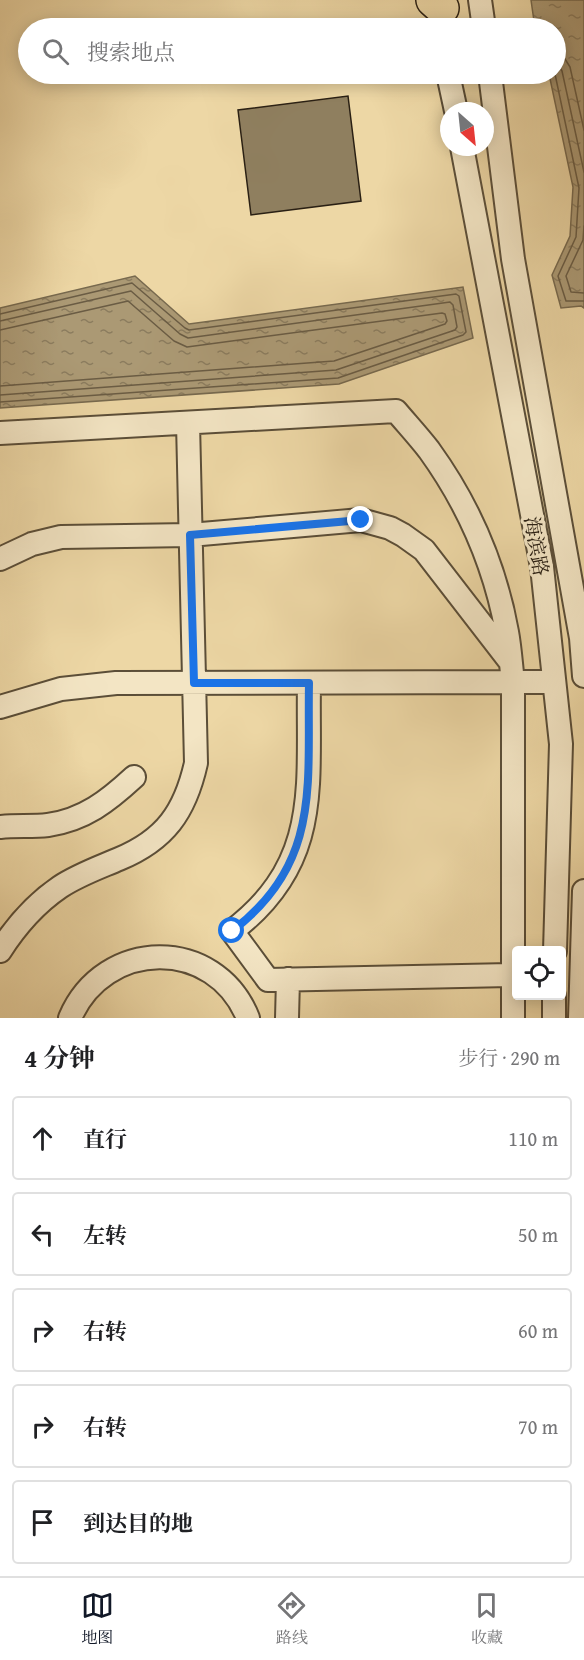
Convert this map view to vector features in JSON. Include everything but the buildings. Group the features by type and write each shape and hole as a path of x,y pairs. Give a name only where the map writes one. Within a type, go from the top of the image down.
{"street":[{"path":"480,0 483,18"},
{"path":"450,84 454,102"},
{"name":"海滨路","path":"490,84 519,298 580,638 584,676"},
{"name":"海滨路","path":"464,156 542,567 561,744 555,946"},
{"path":"0,433 396,411 428,449 456,491 478,536 496,584 507,633 511,672 513,946"},
{"path":"0,951 14,930 35,907 60,887 87,871 141,849 162,833 179,813 190,789 196,764 188,423"},
{"path":"0,560 32,544 62,537 190,535 361,520 390,528 414,542 433,560 511,672"},
{"path":"0,707 61,689 116,683 309,683 511,672 554,682"},
{"path":"309,683 306,812 300,838 290,864 271,894 232,931 268,980 512,975"},
{"path":"0,827 48,825 80,816 109,800 134,777"},
{"path":"580,1018 584,891"},
{"path":"70,1018 76,1004 91,984 111,969 135,959 160,956 184,960 208,969 228,985 243,1005 248,1018"},
{"path":"287,1018 288,979"},
{"path":"513,1000 513,1018"},
{"path":"554,1000 554,1018"}],"water":[{"path":"531,0 584,0 584,308 581,306 561,308 552,275 570,236 573,187 551,84 566,84 566,18 534,18"},
{"path":"135,276 189,324 463,287 473,338 339,384 0,408 0,308"}],"route":[{"path":"232,931 259,908 271,894 290,864 303,830 306,812 309,683 194,683 190,535 361,520"}]}
